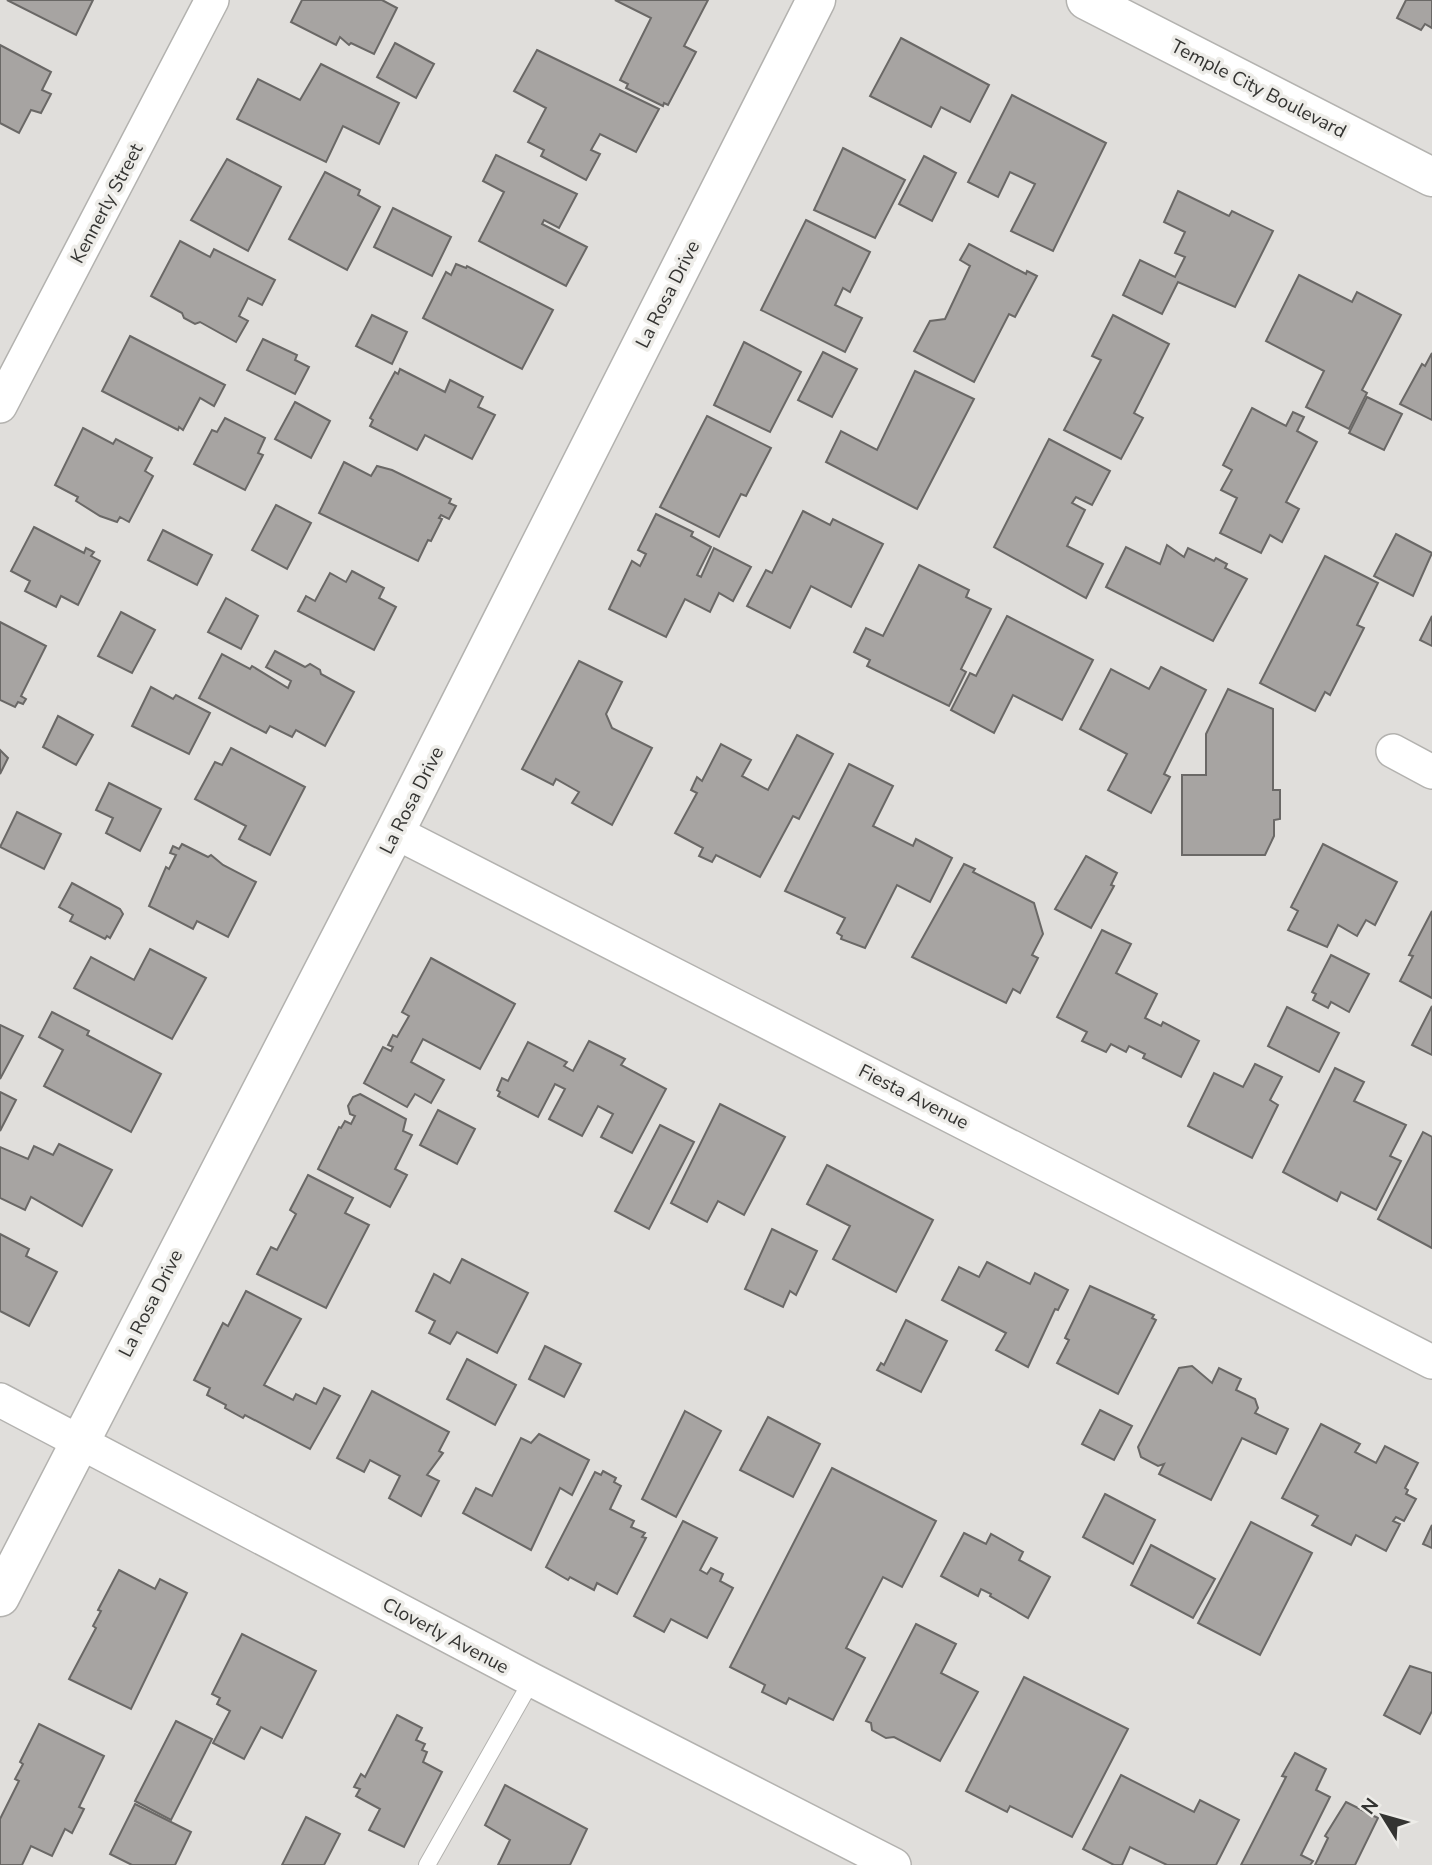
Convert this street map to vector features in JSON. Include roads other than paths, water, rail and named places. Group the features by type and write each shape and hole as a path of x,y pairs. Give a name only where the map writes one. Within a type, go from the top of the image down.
{"street":[{"name":"Kennerly Street","path":"0,406 212,0"},
{"name":"La Rosa Drive","path":"0,1597 78,1441 396,832 816,0"},
{"name":"Temple City Boulevard","path":"1086,0 1432,177"},
{"path":"1393,751 1432,772"},
{"name":"Fiesta Avenue","path":"396,832 1432,1362"},
{"name":"Cloverly Avenue","path":"0,1400 532,1680 894,1865"}],"lane":[{"path":"427,1865 532,1680"}]}
